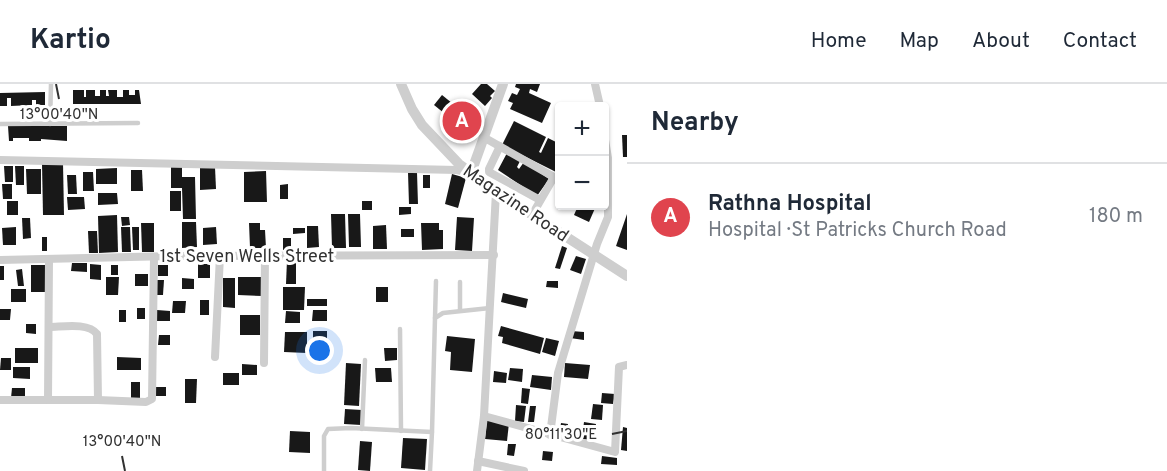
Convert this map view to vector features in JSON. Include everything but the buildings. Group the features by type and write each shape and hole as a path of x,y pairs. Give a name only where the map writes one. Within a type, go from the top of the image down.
{"street":[{"name":"Magazine Road","path":"401,84 422,125 471,174 627,276"},
{"path":"0,160 457,171 471,174 503,84"},
{"path":"595,84 599,102"},
{"path":"485,138 553,175 554,179 532,215"},
{"path":"500,146 489,172 540,200"},
{"path":"550,435 558,373 608,217 608,156"},
{"path":"477,471 484,416 496,192"},
{"name":"1st Seven Wells Street","path":"0,260 494,255"},
{"path":"215,357 220,256"},
{"path":"264,363 265,256"},
{"path":"0,400 146,402 152,399 154,257"},
{"path":"48,400 49,259"},
{"path":"49,327 88,327 95,330 97,334 98,400"},
{"path":"484,416 615,452 619,367 627,364"},
{"path":"478,461 524,471"}],"lane":[{"path":"50,124 51,84"},
{"path":"0,124 138,123"},
{"path":"430,471 436,281"},
{"path":"459,310 460,282"},
{"path":"435,318 443,313 459,310 491,308"},
{"path":"400,329 401,431"},
{"path":"362,429 364,360"},
{"path":"324,471 325,433 333,428 432,432"}],"place":[{"name":"Rathna Hospital","path":"462,121"}]}
